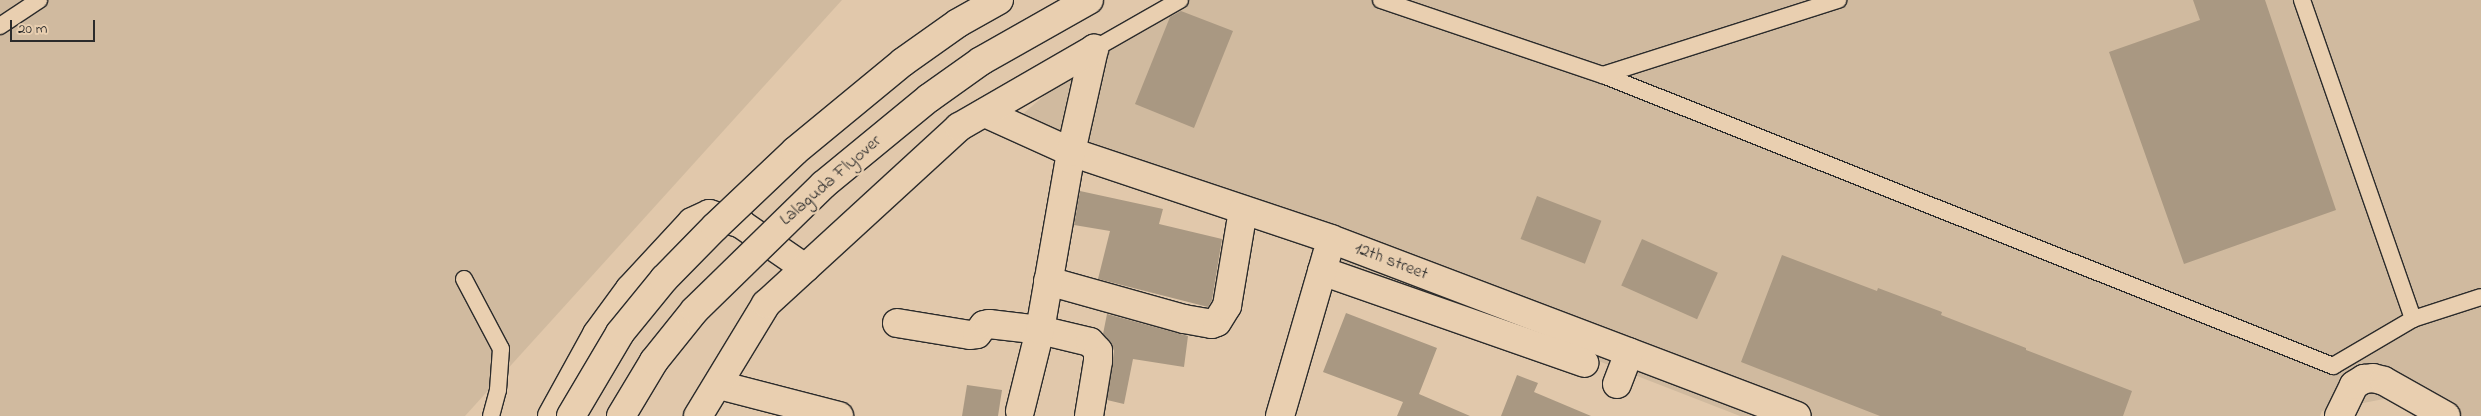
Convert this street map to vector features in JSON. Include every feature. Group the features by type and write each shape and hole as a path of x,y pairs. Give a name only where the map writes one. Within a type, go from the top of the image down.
{"street":[{"path":"571,416 620,333 664,279 714,228 795,151 903,62 958,23 998,0"},
{"name":"Lalaguda Flyover","path":"621,416 654,362 695,310 822,185 928,98 981,61 1089,0"},
{"path":"698,416 719,385 766,304 959,127 1094,49"},
{"path":"1020,411 1040,330 1070,152 1094,49"},
{"name":"12th street","path":"986,113 1070,152 1331,239 1796,416"},
{"path":"1048,281 1184,319 1212,324 1217,322 1227,306 1244,210"},
{"path":"552,416 597,334 630,289 692,222 708,214 741,224 805,268"},
{"path":"1280,416 1331,239"},
{"path":"1322,271 1556,357 1584,363"},
{"path":"897,323 970,335 977,334 984,325 989,324 1040,330 1090,342 1096,346 1098,361 1089,416"},
{"path":"1556,357 1568,329"},
{"path":"1617,384 1629,352"},
{"path":"2340,416 2354,385 2373,378 2384,381 2446,416"},
{"path":"719,385 839,416"}],"lane":[{"path":"0,26 39,0"},
{"path":"1094,49 1180,0"},
{"path":"1381,0 1603,75 2333,366 2413,320 2481,297"},
{"path":"1603,75 1838,0"},
{"path":"2302,0 2413,320"},
{"path":"464,279 500,349 498,390 491,416"}],"shaded area":[{"path":"0,0 842,0 465,416 0,416"},
{"path":"1165,0 2481,0 2481,416 2413,416 2389,398 2322,411 2320,416 1740,416 1004,130 1147,8"}],"building":[{"path":"2193,0 2265,0 2336,210 2184,264 2109,52 2200,20"},
{"path":"1181,11 1233,31 1194,128 1135,104 1170,17"},
{"path":"1080,191 1163,209 1159,224 1222,239 1212,300 1208,307 1098,279 1110,231 1074,225"},
{"path":"1537,196 1601,221 1585,264 1521,239"},
{"path":"1642,239 1718,273 1697,319 1621,286"},
{"path":"1782,255 1877,291 1878,288 1942,312 1941,315 2132,391 2123,416 1880,416 1741,362"},
{"path":"1346,313 1437,348 1419,394 1470,416 1397,416 1403,402 1323,372"},
{"path":"1107,314 1188,336 1184,367 1133,359 1124,404 1107,400 1114,351 1110,341 1103,334"},
{"path":"1517,375 1538,383 1534,392 1591,416 1501,416"},
{"path":"967,385 1002,390 998,416 962,416"}]}
